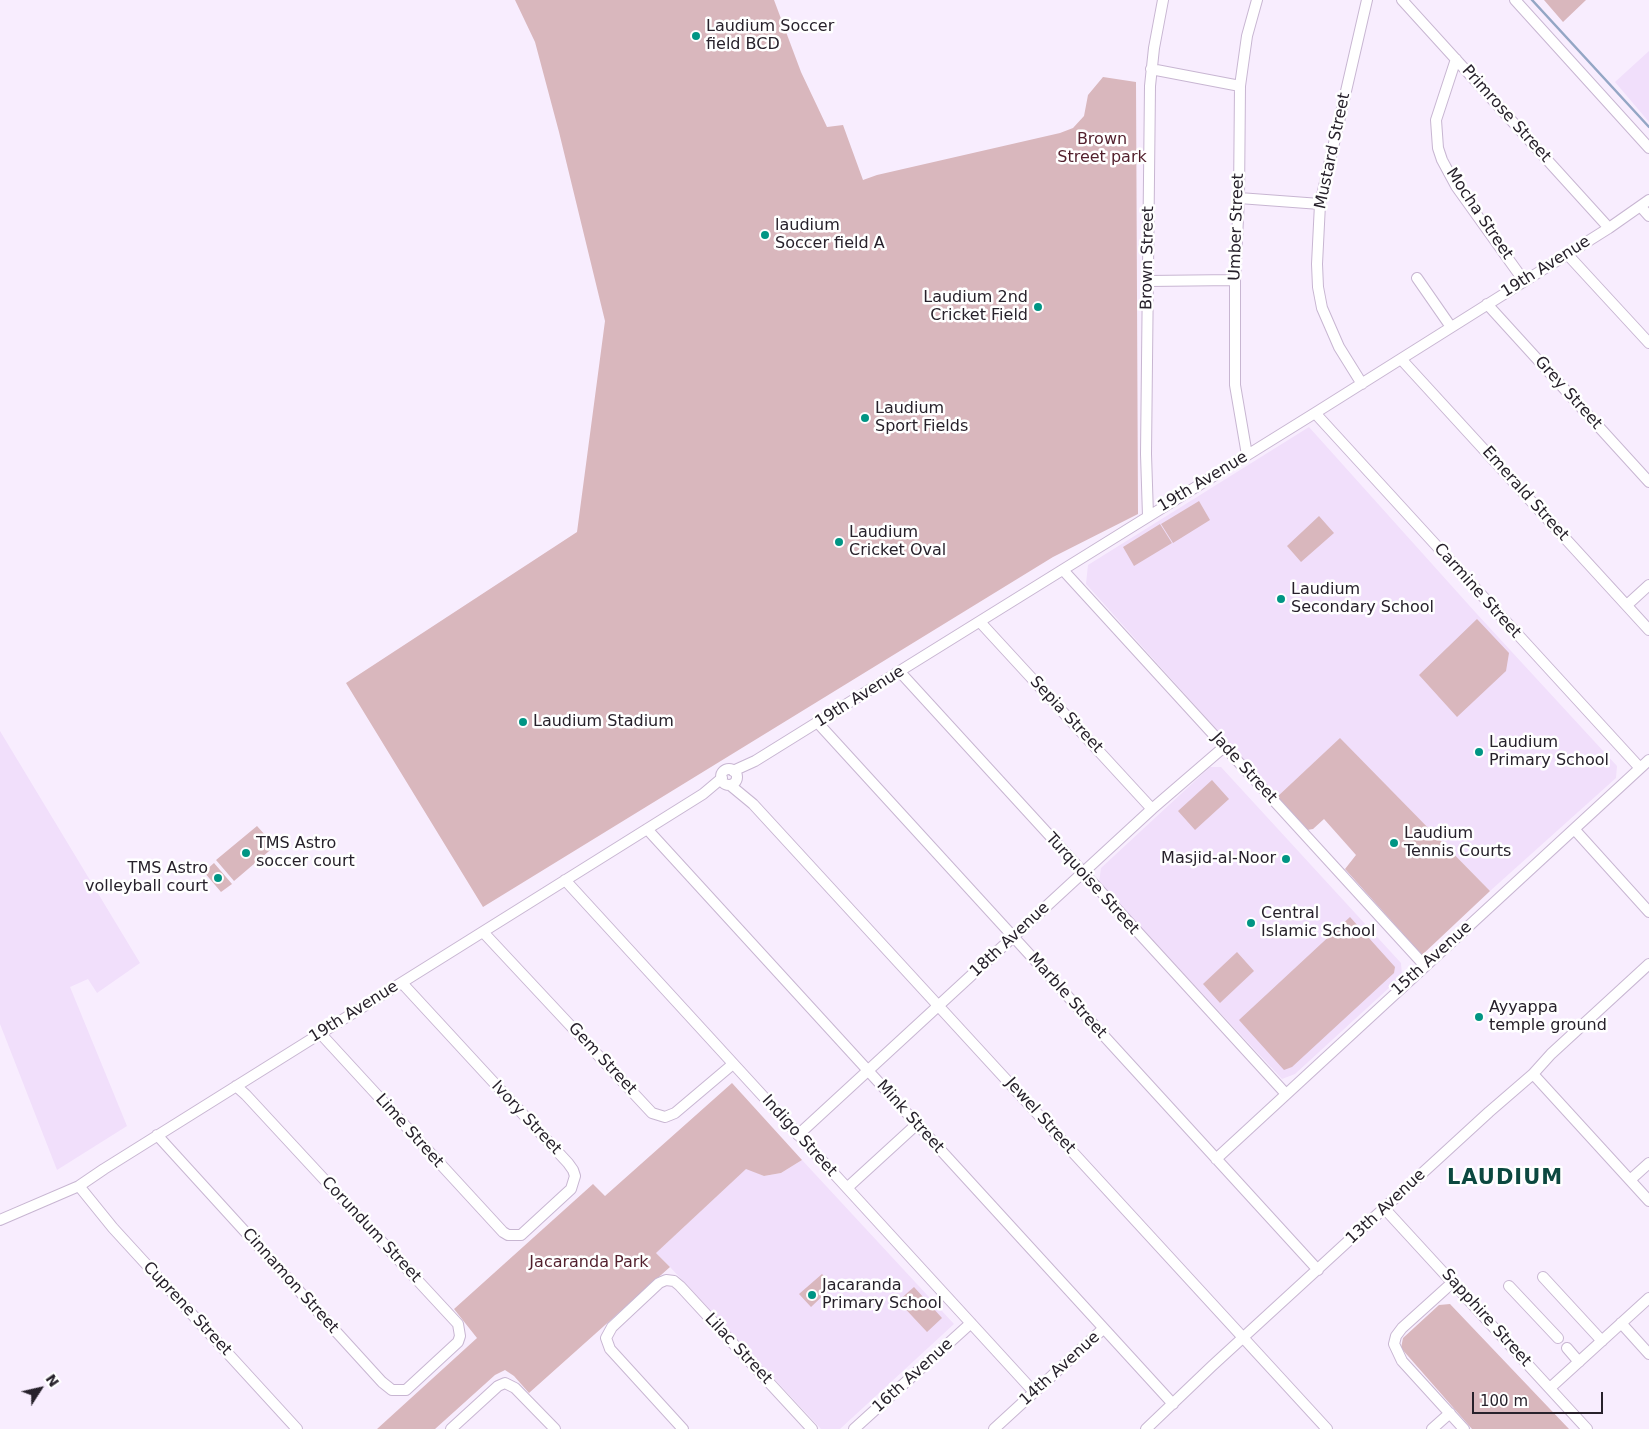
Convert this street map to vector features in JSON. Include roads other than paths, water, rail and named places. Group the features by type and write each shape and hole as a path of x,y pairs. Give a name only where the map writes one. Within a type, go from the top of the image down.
{"street":[{"name":"Brown Street","path":"1148,516 1146,454 1151,69 1163,0"},
{"name":"Umber Street","path":"1247,456 1235,385 1235,280 1240,86 1247,36 1257,0"},
{"name":"Mustard Street","path":"1362,384 1339,347 1322,308 1318,287 1317,264 1320,204 1368,0"},
{"name":"Primrose Street","path":"1402,0 1609,228"},
{"path":"1515,0 1649,148"},
{"name":"Mocha Street","path":"1456,59 1436,120 1438,148 1456,186 1524,281"},
{"path":"1151,69 1240,86"},
{"path":"1238,198 1320,204"},
{"name":"19th Avenue","path":"0,1220 79,1186 703,794 731,780 755,761 1362,384 1609,228 1649,200"},
{"path":"1641,207 1649,216"},
{"path":"1567,254 1649,343"},
{"path":"1417,278 1451,327"},
{"path":"1148,281 1235,280"},
{"name":"Grey Street","path":"1487,304 1649,482"},
{"name":"Emerald Street","path":"1401,359 1649,630"},
{"name":"Carmine Street","path":"1315,413 1640,768"},
{"name":"Jade Street","path":"1063,570 1425,966"},
{"path":"1626,605 1649,585"},
{"name":"Sepia Street","path":"980,622 1152,809"},
{"name":"Turquoise Street","path":"900,672 1082,874 1286,1094"},
{"name":"Marble Street","path":"818,722 1318,1270"},
{"name":"18th Avenue","path":"798,1135 1152,809 1224,747"},
{"name":"15th Avenue","path":"1216,1159 1649,760"},
{"name":"Jewel Street","path":"731,780 1328,1429"},
{"name":"Mink Street","path":"647,829 1103,1330 1173,1404"},
{"path":"1575,830 1649,912"},
{"name":"Indigo Street","path":"565,880 1034,1392"},
{"name":"Gem Street","path":"483,932 652,1113 665,1117 675,1113 733,1064"},
{"name":"13th Avenue","path":"1146,1429 1649,964"},
{"name":"Ivory Street","path":"402,982 573,1170 575,1176 571,1189 521,1235 508,1235 498,1227"},
{"name":"Lime Street","path":"320,1034 498,1227"},
{"path":"1532,1074 1649,1201"},
{"name":"Corundum Street","path":"239,1084 246,1095 458,1324 460,1336 458,1342 431,1368"},
{"path":"847,1188 917,1124"},
{"name":"Cinnamon Street","path":"157,1136 387,1387 392,1390 406,1390 431,1368"},
{"path":"1630,1180 1649,1163"},
{"name":"Cuprene Street","path":"79,1186 113,1228 297,1429"},
{"name":"Sapphire Street","path":"1384,1208 1587,1429"},
{"path":"1543,1276 1602,1341"},
{"name":"Lilac Street","path":"683,1429 610,1349 606,1341 607,1334 612,1327 659,1283 670,1280 680,1286 812,1429"},
{"path":"1453,1282 1402,1328 1396,1336 1394,1344 1402,1361 1464,1429"},
{"path":"1509,1286 1558,1338"},
{"path":"1550,1388 1649,1298"},
{"name":"16th Avenue","path":"854,1429 971,1323"},
{"path":"1621,1324 1649,1354"},
{"name":"14th Avenue","path":"994,1429 1103,1330"},
{"path":"1567,1348 1579,1362"},
{"path":"451,1429 495,1388 505,1383 518,1391 555,1429"},
{"path":"1432,1429 1450,1413"}],"waterway":[{"path":"1532,0 1649,127"}],"place":[{"name":"Laudium Soccer field BCD","path":"696,36"},
{"name":"laudium Soccer field A","path":"765,235"},
{"name":"Laudium 2nd Cricket Field","path":"1038,307"},
{"name":"Laudium Sport Fields","path":"865,418"},
{"name":"Laudium Cricket Oval","path":"839,542"},
{"name":"Laudium Secondary School","path":"1281,599"},
{"name":"Laudium Stadium","path":"523,722"},
{"name":"Laudium Primary School","path":"1479,752"},
{"name":"Laudium Tennis Courts","path":"1394,843"},
{"name":"TMS Astro soccer court","path":"246,853"},
{"name":"Masjid-al-Noor","path":"1286,859"},
{"name":"TMS Astro volleyball court","path":"218,878"},
{"name":"Central Islamic School","path":"1251,923"},
{"name":"Ayyappa temple ground","path":"1479,1017"},
{"name":"Jacaranda Primary School","path":"812,1295"}],"district":[{"name":"LAUDIUM","path":"1505,1179"}],"park label":[{"name":"Brown Street park","path":"1102,149"},
{"name":"Jacaranda Park","path":"589,1263"}]}
